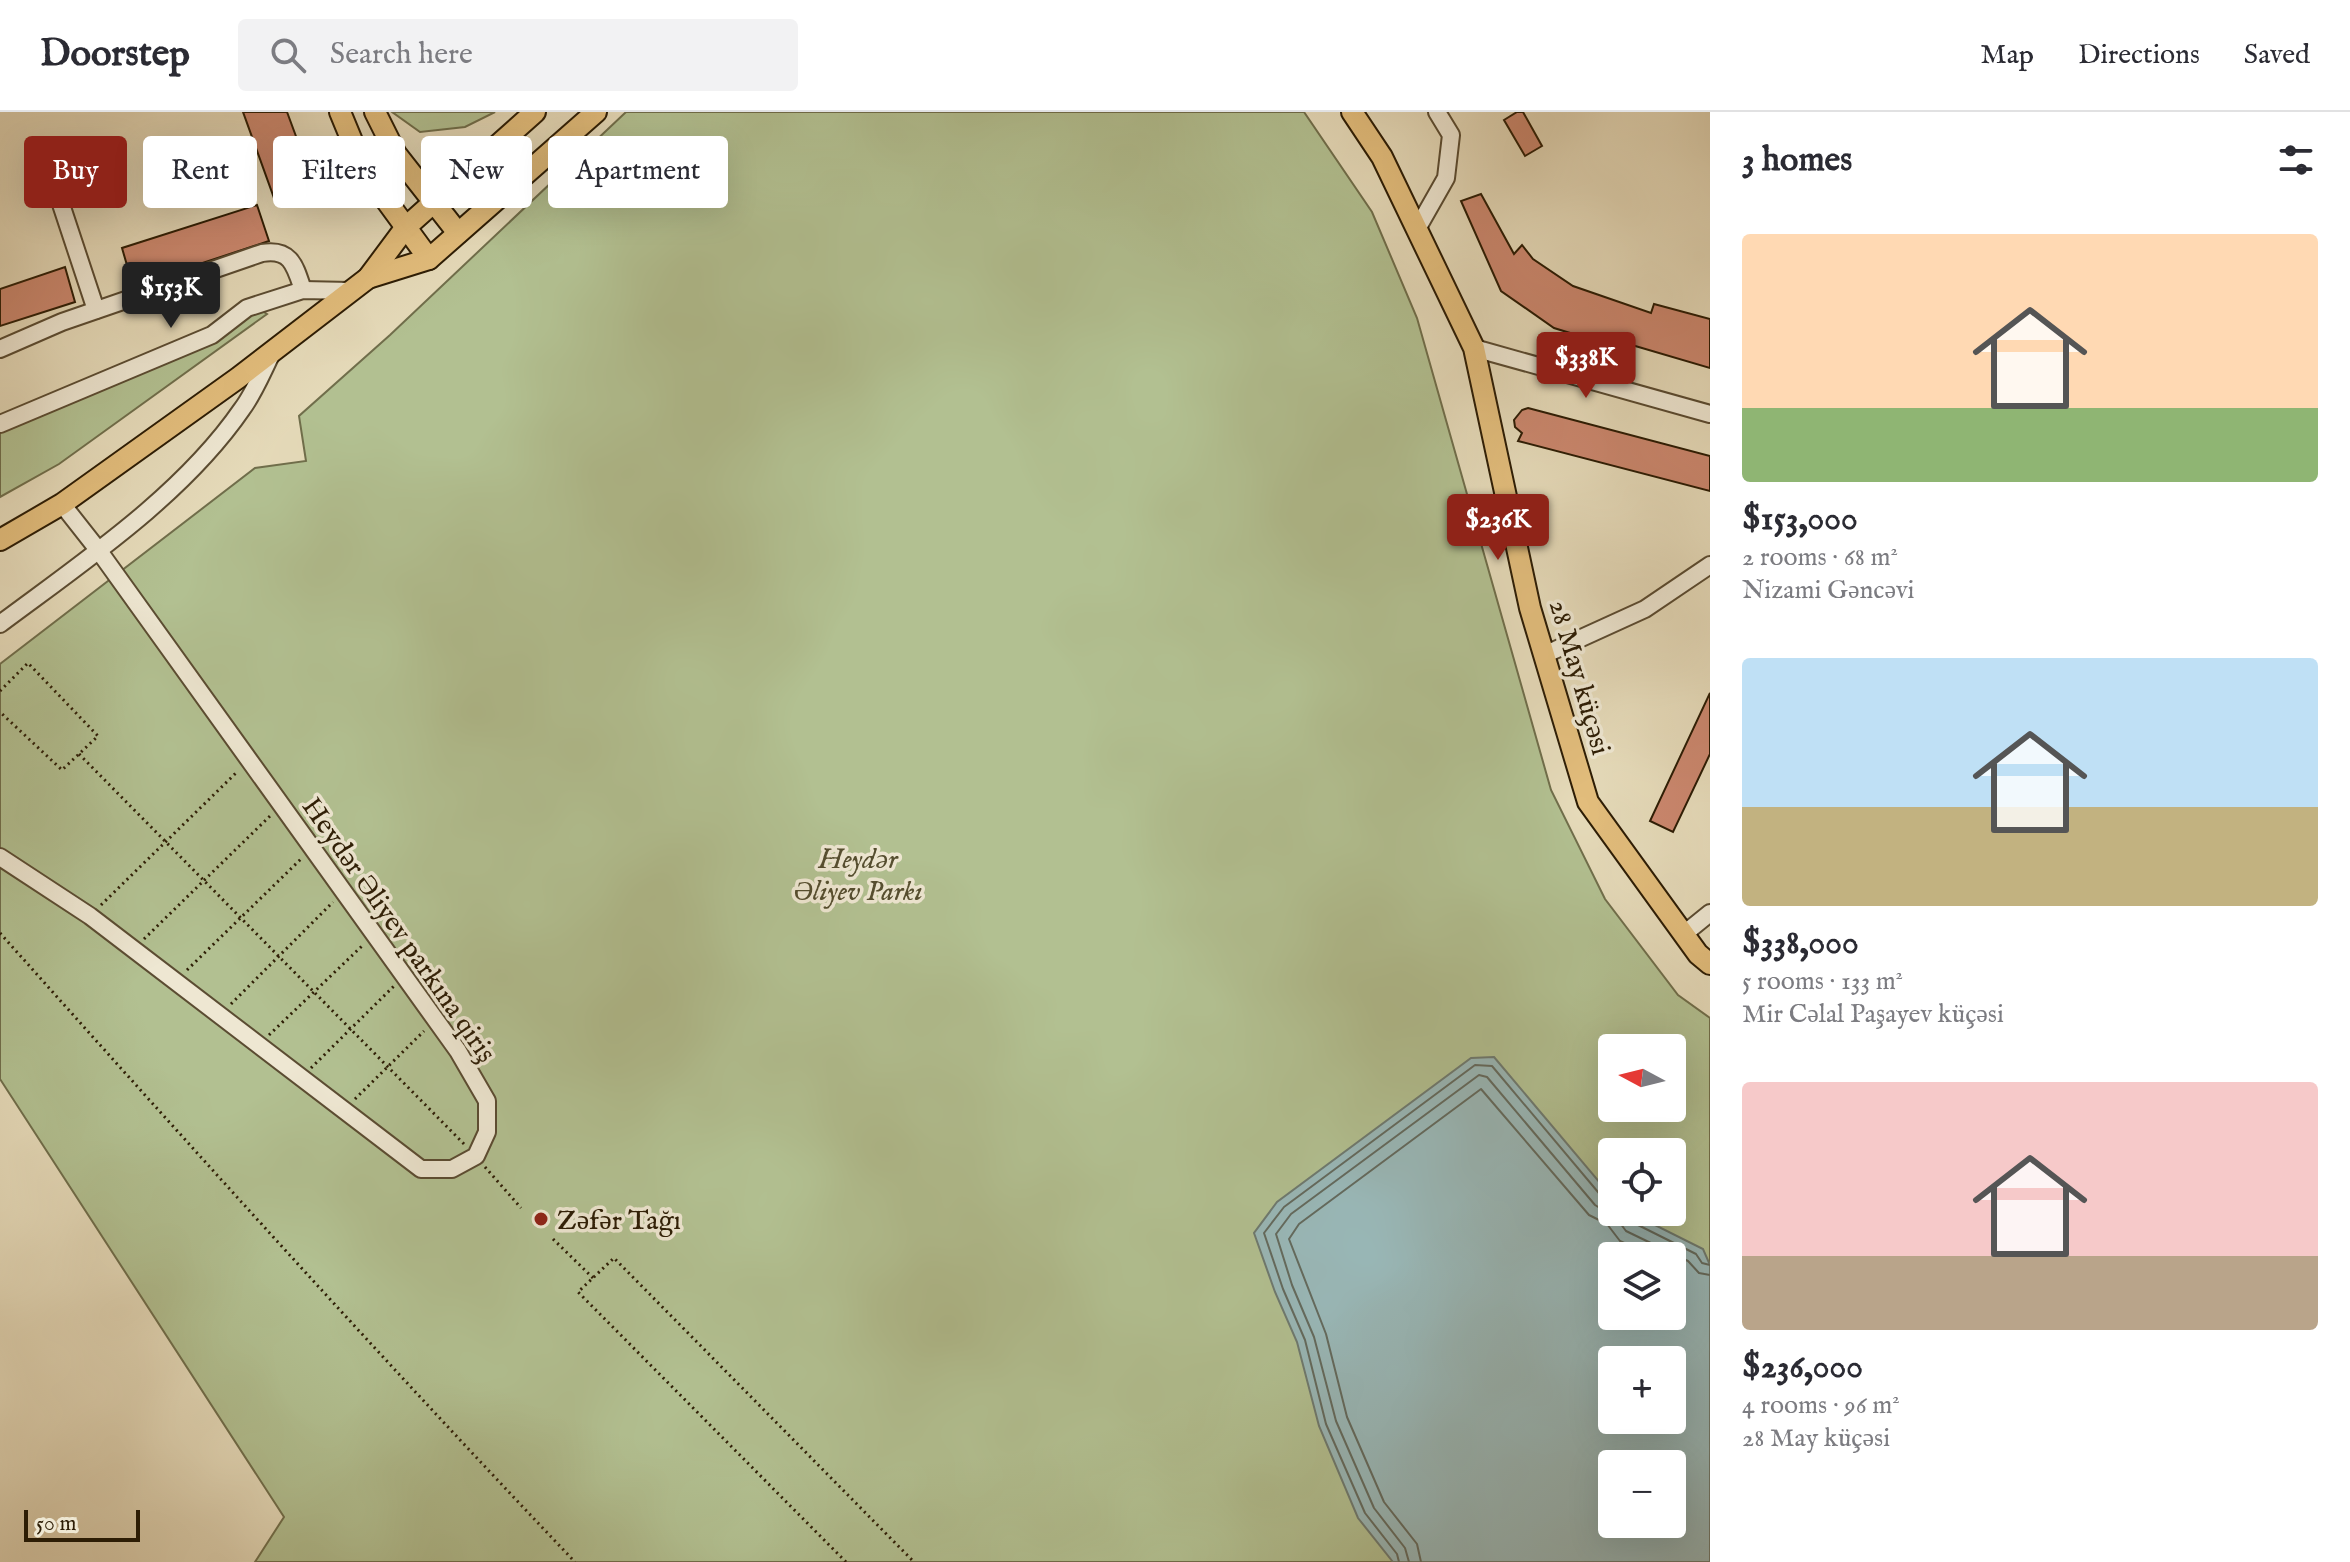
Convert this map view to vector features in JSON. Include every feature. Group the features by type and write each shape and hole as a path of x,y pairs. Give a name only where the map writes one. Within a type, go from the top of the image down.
{"main road":[{"path":"340,112 364,170 429,259"},
{"path":"375,112 396,154 421,186"},
{"path":"508,136 535,112"},
{"path":"368,278 429,259 596,112"},
{"name":"28 May küçəsi","path":"1352,112 1382,157 1474,348 1530,608 1588,802 1698,954 1710,964"},
{"path":"0,540 62,504 238,378 368,278 406,227 427,208"},
{"path":"439,208 458,233"}],"street":[{"path":"1417,229 1446,178 1451,135 1437,112"},
{"path":"62,208 96,310"},
{"path":"0,349 96,310 215,268 275,251 286,255 295,267 303,290"},
{"path":"0,424 212,335 247,308 303,290 350,291"},
{"path":"1474,348 1710,414"},
{"path":"0,624 99,551 193,469 243,408 275,349"},
{"name":"Heydər Əliyev parkına qiriş","path":"62,504 99,551 458,1051 487,1101 487,1132 476,1156"},
{"path":"1544,655 1645,609 1710,565"},
{"path":"0,857 90,916 421,1169 452,1169 476,1156"},
{"path":"1684,934 1710,913"}],"path":[{"path":"0,691 28,663 98,736 62,770 0,712"},
{"path":"79,754 476,1156 521,1208"},
{"path":"90,916 249,760"},
{"path":"133,950 282,805"},
{"path":"176,981 312,848"},
{"path":"220,1016 344,891"},
{"path":"0,933 392,1367 575,1562"},
{"path":"258,1046 374,934"},
{"path":"300,1079 405,976"},
{"path":"344,1110 436,1020"},
{"path":"553,1239 593,1278"},
{"path":"846,1562 578,1292 614,1258 914,1562"}],"green space":[{"path":"392,112 495,112 465,127 420,132"},
{"name":"Heydər Əliyev Parkı","path":"626,112 1304,112 1372,212 1417,318 1551,790 1605,899 1678,995 1710,1018 1710,1562 255,1562 284,1517 0,1079 0,664 255,468 306,461 299,416 524,208 532,208 532,201 548,186 548,208 728,208 728,136 601,136"},
{"path":"259,309 267,314 59,464 0,497 0,431 114,385 213,339"}],"water":[{"path":"1494,1057 1598,1180 1598,1226 1657,1226 1703,1249 1710,1265 1710,1562 1393,1562 1358,1518 1319,1426 1297,1342 1254,1233 1277,1202 1471,1058"}],"building":[{"path":"243,112 287,112 296,136 273,136 273,195 257,151 257,136 252,136"},
{"path":"1523,112 1542,146 1525,156 1504,120"},
{"path":"1481,194 1514,254 1522,245 1533,259 1573,286 1651,313 1654,304 1710,319 1710,368 1625,343 1622,349 1554,328 1501,291 1461,201"},
{"path":"257,205 269,241 133,286 122,248 248,208 257,208"},
{"path":"65,267 75,302 0,326 0,289"},
{"path":"1528,408 1710,456 1710,491 1518,441 1522,433 1515,427 1514,420"},
{"path":"1710,693 1710,754 1673,832 1650,821"}],"place":[{"name":"Zəfər Tağı","path":"541,1219"}]}
